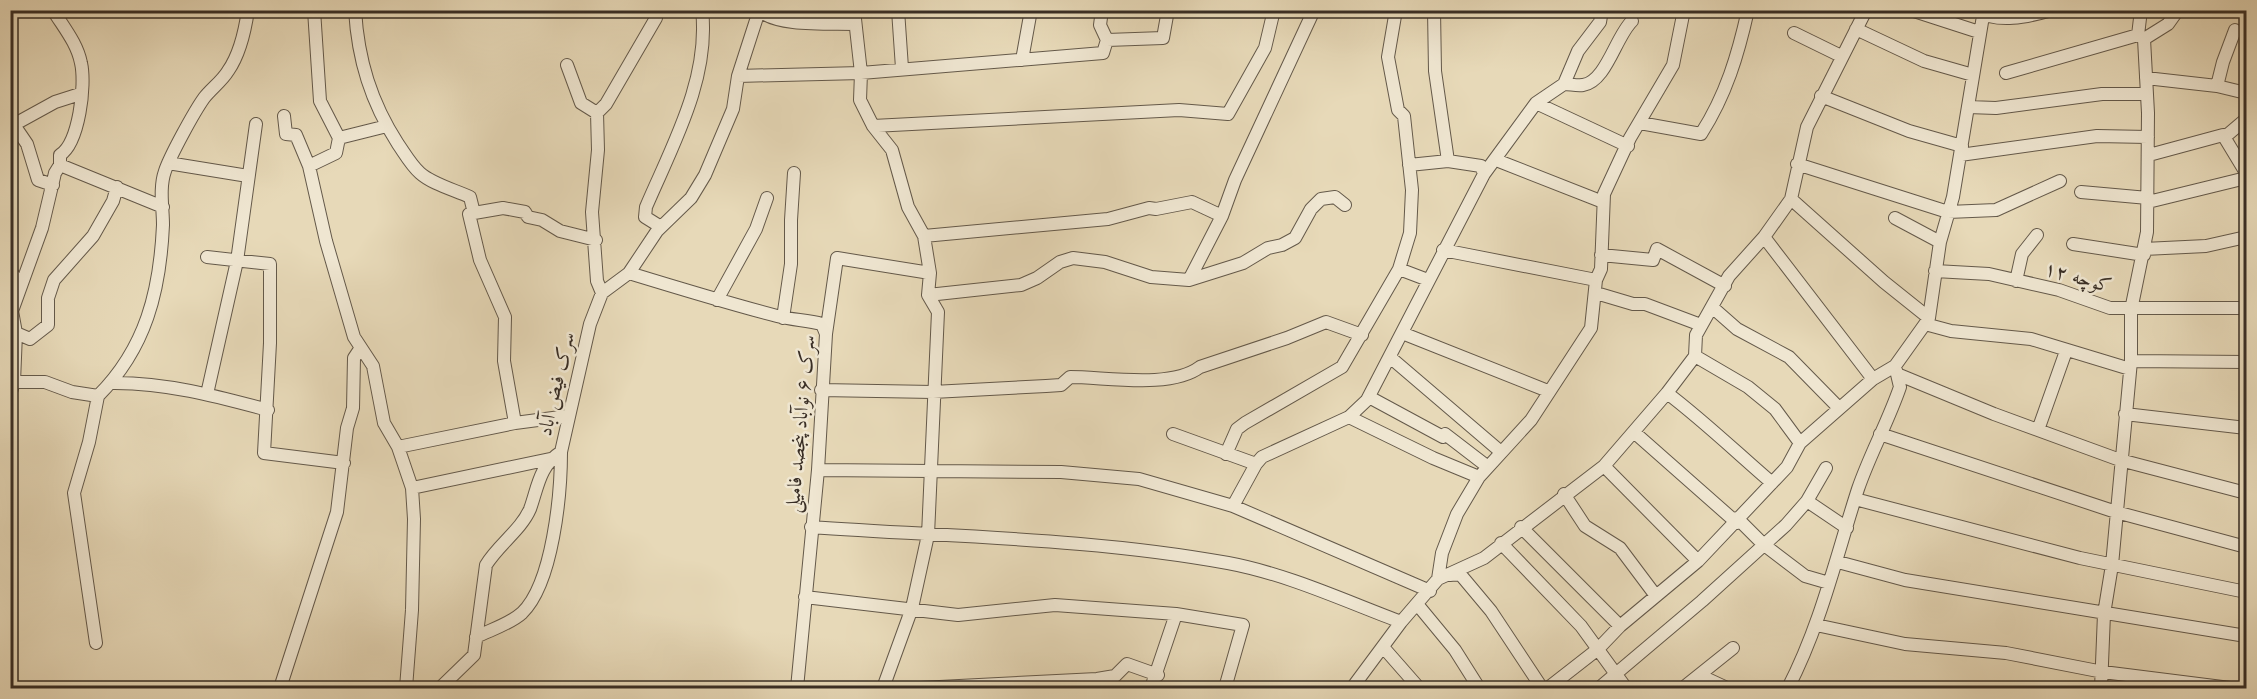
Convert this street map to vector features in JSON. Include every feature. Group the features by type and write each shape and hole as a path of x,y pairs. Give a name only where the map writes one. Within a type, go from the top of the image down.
{"street":[{"path":"10,395 14,381 16,333 11,310 42,228 55,173 60,165 60,155 67,151 77,130 82,65 71,37 53,10"},
{"path":"96,643 74,493 89,442 98,396 111,383 148,317 156,293 160,269 164,173 203,99 229,71 240,47 248,10"},
{"path":"309,166 336,153 339,138 320,101 314,10"},
{"path":"355,10 356,38 367,83 387,126 410,163 422,175 470,197 474,213"},
{"path":"657,10 656,18 606,104 597,113 598,150 592,212 596,240 597,281 602,293 629,273 661,227 691,198 705,175 733,109 738,76 759,11 765,17 789,21 854,24"},
{"path":"661,227 645,217 646,207 695,88 704,46 702,10"},
{"path":"854,10 861,73 860,100 873,126 892,150 908,207 924,236 930,273 928,295 938,312 929,471 928,535 912,608 883,688"},
{"path":"898,10 902,68"},
{"path":"1022,60 1030,10"},
{"path":"738,76 861,73 1103,53 1107,40 1100,26 1102,10"},
{"path":"1107,40 1163,38 1168,10"},
{"path":"873,126 1179,110 1228,114 1265,48 1274,10"},
{"path":"1189,280 1222,216 1235,180 1314,10"},
{"path":"1226,454 1237,429 1342,367 1399,269 1410,232 1412,190 1404,116 1398,110 1388,57 1396,10"},
{"path":"1434,10 1435,71 1448,161"},
{"path":"1233,506 1262,457 1349,417 1369,397 1484,174 1497,160 1536,103 1564,84 1578,51 1600,22 1602,10"},
{"path":"1444,577 1442,553 1457,514 1479,477 1531,420 1591,328 1596,286 1601,269 1602,202 1630,138 1673,65 1684,10"},
{"path":"1640,123 1701,134 1724,93 1737,57 1748,10"},
{"path":"1352,688 1401,622 1444,577 1484,558 1564,494 1604,466 1635,433 1667,393 1695,356 1696,335 1729,276 1764,237 1791,199 1807,127 1866,10"},
{"path":"1911,10 1978,32"},
{"path":"1548,688 1598,649 1620,626 1698,561 1787,467 1800,443 1873,379 1896,370 1927,321 1940,242 1961,151 1981,12 2014,18 2052,10"},
{"path":"2101,688 2104,615 2112,565 2130,365 2131,310 2144,252 2148,200 2147,94 2141,37 2141,10"},
{"path":"2006,73 2141,37 2168,24 2178,10"},
{"path":"1564,84 1584,85 1593,81 1602,72 1622,30 1632,21"},
{"path":"1856,29 1924,61 1973,75"},
{"path":"2217,86 2235,30"},
{"path":"1794,33 1841,56"},
{"path":"567,65 582,103 597,113"},
{"path":"2146,78 2217,86 2247,93"},
{"path":"53,185 38,180 27,144 13,121 55,102 80,94"},
{"path":"1968,107 1996,108 2102,94 2147,94"},
{"path":"1821,96 1961,151 2097,136 2148,137"},
{"path":"1536,103 1628,146"},
{"path":"284,116 286,134 296,135 309,166 326,241 360,349 373,366 384,423 398,447 412,488 412,610 406,688"},
{"path":"2149,155 2226,136 2247,119"},
{"path":"207,394 237,261 256,124"},
{"path":"339,138 387,126"},
{"path":"2226,136 2247,173"},
{"path":"1497,160 1602,202"},
{"path":"1409,165 1448,161 1481,166 1484,174"},
{"path":"168,163 248,176"},
{"path":"1797,164 1948,212 1996,210 2060,181"},
{"path":"60,165 163,207"},
{"path":"783,318 791,264 790,220 794,172"},
{"path":"2081,192 2148,200 2247,178"},
{"path":"16,333 30,339 48,326 48,298 54,280 93,236 113,201 117,187"},
{"path":"928,295 1021,285 1038,278 1060,262 1073,258 1105,261 1130,272 1151,277 1189,280 1243,263 1295,238 1311,209 1321,199 1335,196 1345,205"},
{"path":"717,300 756,229 767,198"},
{"path":"1791,199 1927,321 1951,331 2031,339 2066,351 2130,365 2247,362"},
{"path":"924,236 1108,219 1149,208 1156,209 1192,202 1222,216"},
{"path":"515,423 504,361 505,317 480,260 469,214 503,208 525,212 528,217 542,220 560,231 596,240"},
{"path":"1895,219 1940,242"},
{"path":"2016,280 2022,254 2037,235"},
{"path":"1764,237 1873,379"},
{"path":"2073,244 2144,252 2206,246 2247,237"},
{"path":"1601,255 1653,260 1657,249 1725,286"},
{"path":"1443,250 1596,286 1633,304 1645,304 1701,325"},
{"path":"207,256 270,264 268,410 264,453 344,463"},
{"name":"سرک ۶ نوآباد پنجصد فامیلی","path":"797,688 818,470 826,334 837,258 930,273"},
{"path":"1399,269 1428,280"},
{"path":"10,270 20,285"},
{"name":"کوچه ۱۲","path":"1935,272 1989,274 2059,290 2110,308 2131,310 2247,308"},
{"path":"629,273 783,318 802,318 822,324 826,334"},
{"name":"سرک فيض آباد","path":"440,688 474,655 486,565 530,509 536,485 555,455 568,416 590,324 602,293"},
{"path":"1712,307 1737,329 1789,357 1839,408"},
{"path":"821,390 933,392 1046,387 1061,384 1070,377 1169,379 1189,375 1200,367 1287,338 1326,322 1362,336"},
{"path":"1402,333 1548,391"},
{"path":"280,688 337,512 347,428 353,408 354,358 360,349"},
{"path":"2038,430 2066,351"},
{"path":"1695,356 1748,387 1775,409 1800,443"},
{"path":"1391,358 1501,452"},
{"path":"1896,370 2038,430 2120,460 2247,493"},
{"path":"1788,688 1809,646 1838,562 1855,499 1900,387 1896,370"},
{"path":"14,381 45,382 72,392 98,396"},
{"path":"111,383 138,383 207,394 268,410"},
{"path":"1667,393 1702,420 1721,440 1772,483"},
{"path":"1369,397 1444,436 1488,467"},
{"path":"2125,414 2247,428"},
{"path":"398,447 407,443 515,423 568,416"},
{"path":"1349,417 1434,459 1479,477"},
{"path":"1434,459 1444,436 1461,418"},
{"path":"1635,433 1763,544 1805,576 1830,583"},
{"path":"1173,434 1256,464"},
{"path":"1880,434 2116,512 2247,547"},
{"path":"412,488 555,455 558,512 550,552 536,591 522,613 476,637"},
{"path":"1604,466 1698,561"},
{"path":"1599,688 1702,601 1786,525 1807,501 1826,468"},
{"path":"818,470 1061,472 1139,479 1233,506 1430,591"},
{"path":"1564,494 1585,526 1620,548 1656,596"},
{"path":"1855,499 2112,565 2247,592"},
{"path":"1807,501 1847,528"},
{"path":"811,527 1075,543 1229,563 1274,575 1401,622"},
{"path":"1521,527 1620,626"},
{"path":"1501,543 1581,626 1626,688"},
{"path":"1838,562 1905,580 2104,615 2247,636"},
{"path":"1444,577 1460,574 1485,604 1542,688"},
{"path":"806,597 958,615 1055,605 1176,614 1243,625 1225,688"},
{"path":"1417,604 1455,650 1479,688"},
{"path":"1151,688 1158,675 1176,614"},
{"path":"1816,625 1905,644 2006,653 2103,672 2230,688"},
{"path":"1383,647 1419,688"},
{"path":"1683,688 1701,676 1733,648"},
{"path":"920,688 1097,679 1115,676 1127,664 1158,675"},
{"path":"1701,676 1727,688"}]}
